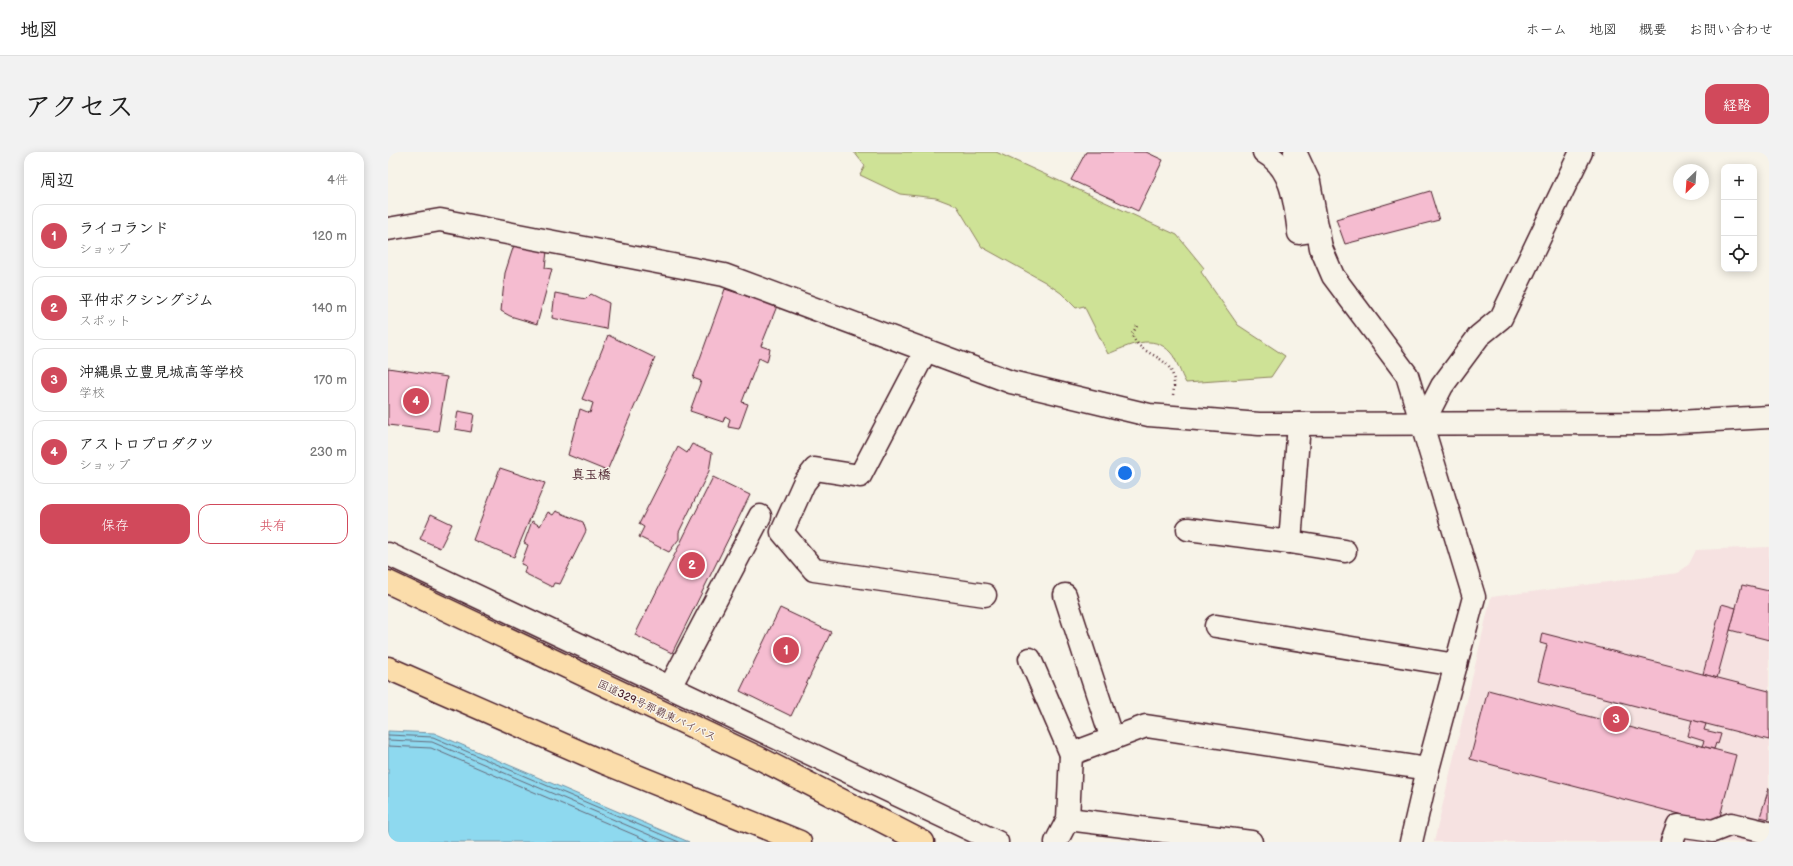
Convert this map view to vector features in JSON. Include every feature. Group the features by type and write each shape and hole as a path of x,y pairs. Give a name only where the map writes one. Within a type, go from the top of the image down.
{"highway":[{"name":"国道329号那覇東バイパス","path":"388,582 761,760 923,842"},
{"path":"388,668 605,763 800,842"}],"street":[{"path":"1264,152 1271,156 1286,174 1295,199 1299,233 1318,230"},
{"path":"1295,152 1309,182 1321,248 1333,276 1407,375 1423,423 1474,597 1428,769 1411,842"},
{"path":"1423,423 1442,386 1479,336 1501,318 1581,152"},
{"path":"388,229 440,220 724,274 1011,382 1149,415 1258,424 1660,423 1769,417"},
{"path":"926,350 860,476 815,469 804,483 782,532 814,570 985,595"},
{"path":"1290,542 1299,424"},
{"path":"670,687 760,516"},
{"path":"1188,529 1290,542 1345,551"},
{"path":"388,554 997,842"},
{"path":"1065,595 1112,739"},
{"path":"1216,626 1456,665"},
{"path":"1030,659 1070,754 1068,819 1056,842"},
{"path":"1070,754 1146,726 1428,769"},
{"path":"1068,819 1251,842"},
{"path":"1672,842 1678,826 1713,831 1731,824 1769,833"}],"path":[{"path":"1137,326 1132,334 1138,345 1169,366 1173,376 1174,390 1170,417"}],"shaded area":[{"path":"1769,547 1769,842 1434,842 1491,597 1678,573 1689,564 1696,550"}],"green space":[{"path":"854,152 996,152 1177,235 1204,268 1201,272 1238,325 1285,356 1271,377 1186,383 1173,355 1164,347 1156,343 1140,343 1108,354 1084,306 1076,308 1061,293 1045,282 982,247 957,206 936,198 900,194 860,175 865,166"}],"water":[{"path":"388,731 434,733 689,842 388,842"}],"building":[{"path":"1086,152 1146,152 1163,160 1138,211 1071,180"},
{"path":"1430,191 1439,220 1345,244 1336,219"},
{"path":"514,245 547,251 545,268 552,269 537,324 510,316 501,311 505,273"},
{"path":"725,289 777,306 761,346 770,349 767,362 759,358 742,402 748,404 739,429 728,427 730,419 725,416 723,422 690,411 701,381 693,378"},
{"path":"555,293 586,299 591,294 609,303 606,329 552,318"},
{"path":"608,335 655,358 607,471 568,455 580,409 590,413 593,403 582,399"},
{"path":"388,368 447,377 438,431 388,425"},
{"path":"458,411 474,414 471,432 455,429"},
{"path":"692,444 712,453 709,471 679,532 679,539 669,552 639,537 644,527 639,524 678,447 687,453"},
{"path":"500,468 545,483 514,557 473,540"},
{"path":"713,477 750,495 672,653 635,635"},
{"path":"556,511 583,522 586,531 560,584 554,583 552,587 524,573 526,566 521,564 528,545 524,543 532,521 540,526 548,512 553,515"},
{"path":"431,514 452,524 440,548 420,539"},
{"path":"1742,585 1769,591 1769,640 1730,630"},
{"path":"1722,604 1736,608 1717,678 1703,674"},
{"path":"780,608 831,632 791,716 740,691"},
{"path":"1542,633 1769,691 1769,740 1538,681 1547,645 1540,643"},
{"path":"1488,690 1736,755 1718,824 1470,759"},
{"path":"1692,720 1706,724 1704,730 1721,734 1718,744 1716,743 1714,749 1702,746 1704,741 1688,736"},
{"path":"1769,788 1769,819 1760,817"}],"place":[{"name":"アストロプロダクツ","path":"416,401"},
{"name":"平仲ボクシングジム","path":"692,565"},
{"name":"ライコランド","path":"786,650"},
{"name":"沖縄県立豊見城高等学校","path":"1616,719"}],"district":[{"name":"真玉橋","path":"591,474"}]}
